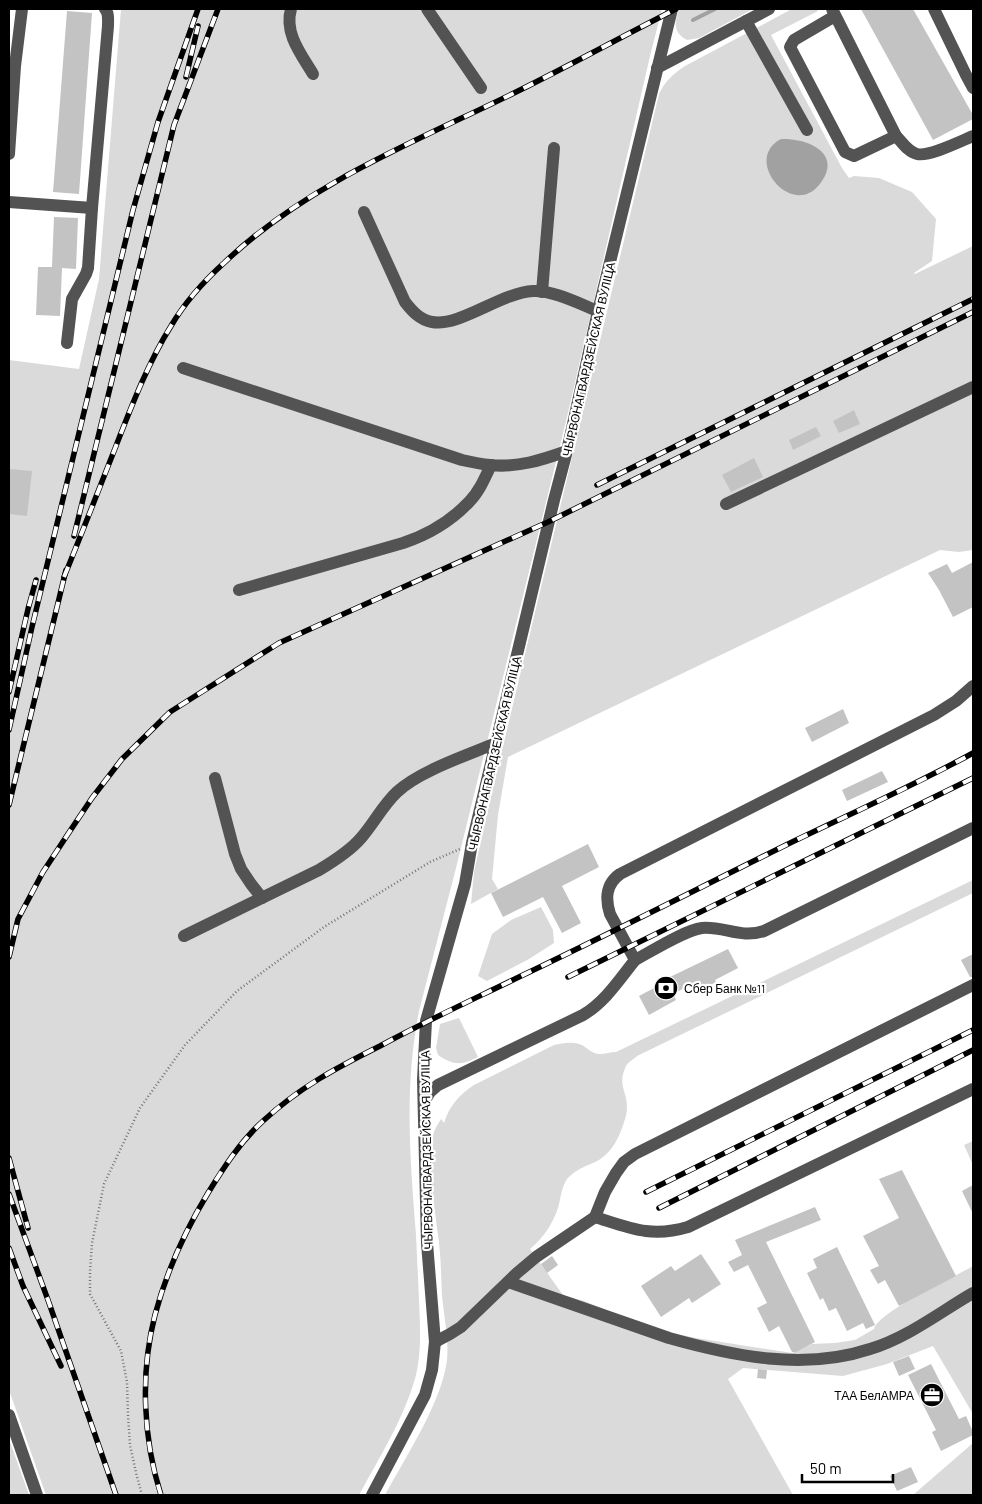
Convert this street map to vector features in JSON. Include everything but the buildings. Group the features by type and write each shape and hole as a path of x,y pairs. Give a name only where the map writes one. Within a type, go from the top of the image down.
{"street":[{"path":"9,154 12,66 22,9"},
{"path":"66,343 72,299 88,268 108,26 107,11 105,9"},
{"path":"291,9 290,26 292,38 313,74"},
{"path":"427,9 481,88"},
{"name":"ЧЫРВОНАГВАРДЗЕЙСКАЯ ВУЛІЦА","path":"372,1495 424,1395 432,1370 435,1342 427,1243 424,1102 426,1021 465,884 472,843 567,451 598,310 672,9"},
{"path":"657,68 769,9"},
{"path":"934,9 973,88"},
{"path":"896,136 854,156 845,152 790,47 794,40 834,12 896,136 909,150 917,154 926,154 973,136"},
{"path":"746,21 807,130"},
{"path":"542,292 554,148"},
{"path":"9,202 92,208"},
{"path":"364,212 405,302 421,318 431,322 444,322 456,319 513,295 535,291 549,293 598,310"},
{"path":"183,368 462,460 491,465 512,466 528,464 567,451"},
{"path":"726,504 973,387"},
{"path":"239,590 422,536 456,514 470,502 482,484 491,465"},
{"path":"635,960 607,906 607,891 614,878 934,715 956,701 973,686"},
{"path":"184,936 319,870 348,850 361,838 392,798 411,782 427,773 496,743"},
{"path":"215,778 235,854 246,876 262,898"},
{"path":"424,1102 430,1092 438,1085 591,1010 607,995 635,960 695,930 712,928 744,934 764,931 973,828"},
{"path":"435,1342 461,1326 536,1257 595,1217 613,1177 624,1162 635,1154 973,985"},
{"path":"595,1217 648,1232 662,1232 688,1227 973,1089"},
{"path":"508,1282 694,1345 741,1354 804,1361 842,1357 871,1349 895,1339 973,1293"},
{"path":"9,1415 37,1495"}],"path":[{"path":"142,1495 130,1445 127,1382 121,1351 90,1294 92,1243 104,1184 140,1108 185,1045 237,991 324,928 430,862 472,843"}],"shaded area":[{"path":"121,9 662,9 568,413 419,1011 411,1067 410,1151 416,1235 419,1359 415,1379 404,1409 359,1495 46,1495 9,1390 9,360 79,369 99,279"},
{"path":"679,9 753,9 699,38 687,40 677,30 676,22"},
{"path":"792,9 817,9 818,11 771,35 842,168 849,178 854,176 879,178 912,192 936,219 932,261 914,273 973,246 973,550 959,552 940,550 508,757 498,815 492,879 498,889 471,904 474,872 487,813 659,94 670,78 685,66"},
{"path":"781,139 792,139 812,145 820,150 825,157 828,165 826,174 819,185 808,194 796,195 784,191 775,182 769,171 767,159 770,148"},
{"path":"973,880 973,893 637,1056 626,1066 623,1073 622,1083 627,1101 627,1113 616,1141 599,1160 579,1170 567,1179 563,1186 553,1220 547,1230 530,1249 563,1295 584,1301 654,1329 696,1338 792,1353 812,1344 855,1340 874,1329 879,1322 902,1304 973,1266 973,1414 933,1346 887,1364 843,1376 743,1368 728,1379 793,1495 385,1495 412,1447 438,1394 447,1360 447,1336 442,1296 440,1250 430,1158 435,1129 441,1119 444,1123 449,1111 459,1097 474,1085 554,1045 575,1043 597,1054 616,1052"},
{"path":"541,907 553,930 554,943 529,959 487,981 478,976 492,934 511,920"},
{"path":"459,1018 478,1057 463,1063 453,1063 438,1055 436,1048 440,1024"},
{"path":"973,1141 973,1165 964,1145"},
{"path":"9,1439 29,1495 9,1495"},
{"path":"973,1443 973,1495 913,1495"}],"waterway":[{"path":"693,20 715,9"}],"railway":[{"path":"9,730 32,627 133,210 158,122 198,9"},
{"path":"74,536 174,125 218,9"},
{"path":"64,577 134,400 155,355 182,309 202,284 225,262 256,235 290,210 325,188 399,148 533,84 676,9"},
{"path":"186,77 198,26"},
{"path":"597,485 973,299"},
{"path":"9,957 18,919 43,872 92,798 122,759 170,712 279,643 548,522 973,312"},
{"path":"9,805 66,570"},
{"path":"9,692 36,580"},
{"path":"161,1495 150,1451 146,1406 147,1360 159,1299 184,1237 214,1183 247,1137 263,1121 305,1088 348,1062 973,753"},
{"path":"568,977 973,778"},
{"path":"646,1192 973,1030"},
{"path":"659,1208 973,1050"},
{"path":"9,1158 28,1228"},
{"path":"9,1194 116,1495"},
{"path":"9,1248 23,1286 61,1366"}],"place":[{"name":"Сбер Банк №11","path":"666,988"},
{"name":"ТАА БелАМРА","path":"932,1395"}]}
